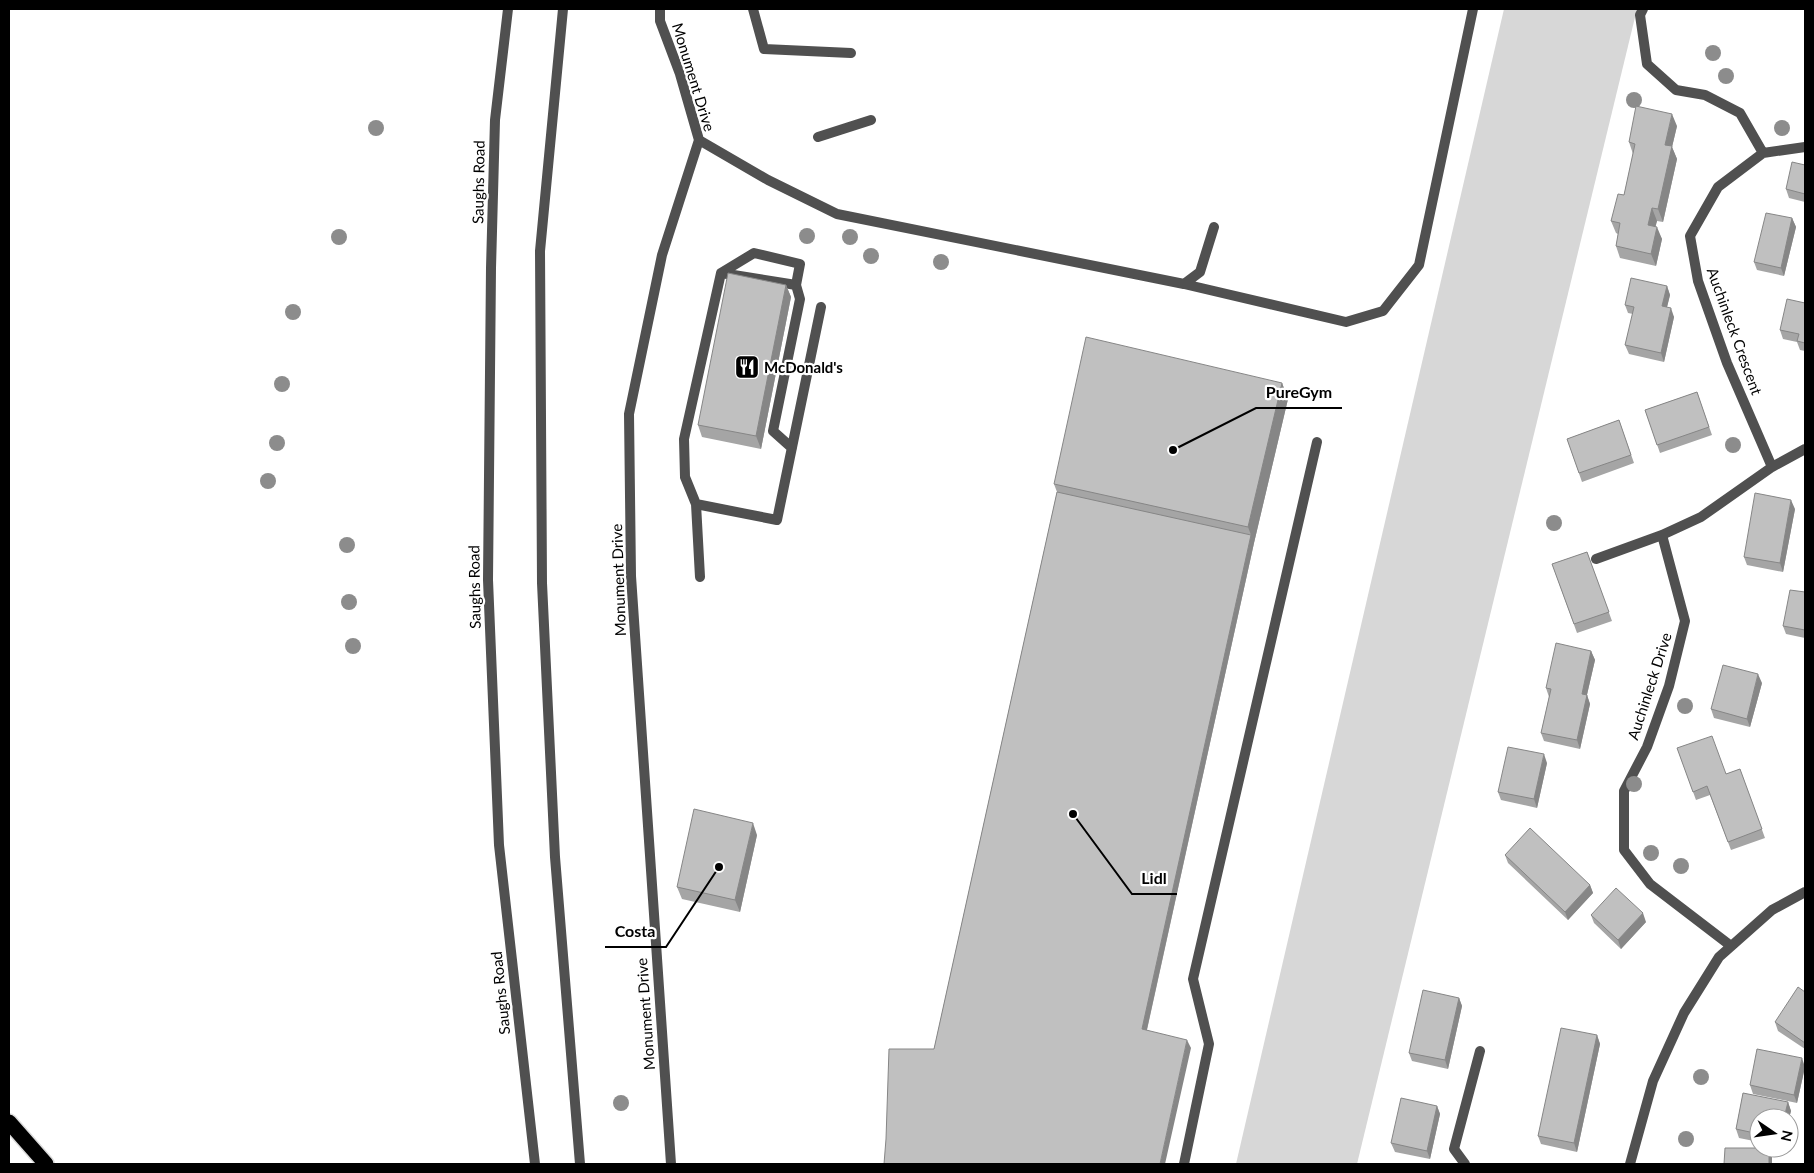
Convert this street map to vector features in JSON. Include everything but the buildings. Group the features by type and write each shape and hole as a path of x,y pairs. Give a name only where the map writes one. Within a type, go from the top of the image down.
{"highway":[{"path":"9,1122 46,1164"}],"street":[{"name":"Saughs Road","path":"508,9 495,120 491,268 488,580 499,845 535,1164"},
{"path":"563,9 540,251 542,583 555,857 580,1164"},
{"name":"Monument Drive","path":"660,9 660,21 680,74 699,140 662,255 629,414 631,576 671,1164"},
{"path":"753,9 764,48 851,53"},
{"path":"699,140 768,180 837,214 1184,284 1346,322 1383,311 1419,264 1473,9"},
{"path":"1643,9 1640,15 1647,64 1676,90 1706,96 1740,113 1763,154"},
{"path":"818,137 871,120"},
{"name":"Auchinleck Crescent","path":"1772,467 1728,363 1698,281 1690,236 1718,187 1763,154 1805,147"},
{"path":"1184,284 1200,272 1214,227"},
{"path":"700,577 696,504 685,477 684,439 721,273 754,253 800,264 796,285 800,299 773,431 792,448"},
{"path":"721,273 796,285"},
{"path":"696,504 777,520 821,307"},
{"path":"1184,1164 1209,1044 1193,979 1317,442"},
{"path":"1596,559 1662,535 1702,517 1772,467 1805,448"},
{"name":"Auchinleck Drive","path":"1662,535 1685,621 1669,686 1647,747 1624,791 1624,850 1650,884 1731,946"},
{"path":"1630,1164 1653,1081 1684,1012 1719,957 1772,910 1805,892"},
{"path":"1465,1164 1454,1149 1480,1051"}],"shaded area":[{"path":"1504,9 1637,9 1357,1164 1236,1164"}],"place":[{"name":"McDonald's","path":"747,367"},
{"name":"PureGym","path":"1173,450"},
{"name":"Lidl","path":"1073,814"},
{"name":"Costa","path":"719,867"}]}
